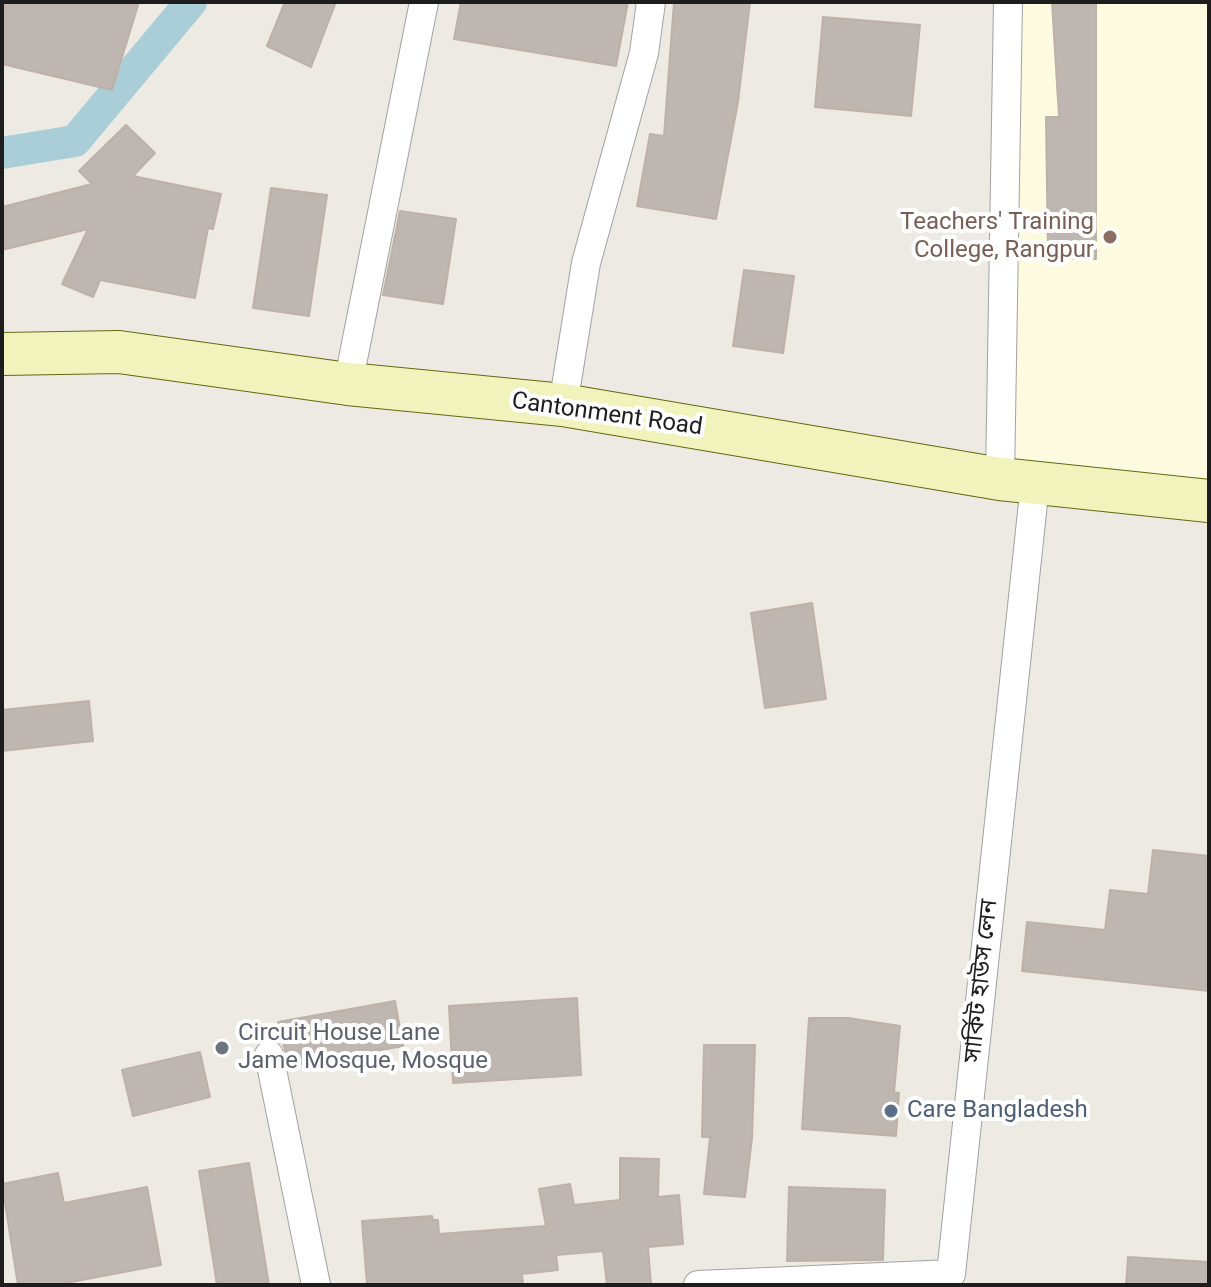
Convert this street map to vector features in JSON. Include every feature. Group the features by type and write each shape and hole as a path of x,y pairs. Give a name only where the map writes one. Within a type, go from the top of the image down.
{"main road":[{"name":"Cantonment Road","path":"2,354 119,352 348,384 563,405 1018,482 1209,501"}],"street":[{"path":"348,384 424,2"},
{"path":"563,405 586,263 644,53 651,2"},
{"path":"1008,2 1018,482"},
{"name":"সার্কিট হাউস লেন","path":"698,1285 951,1274 1018,482"},
{"path":"269,1055 316,1285"}],"shaded area":[{"name":"Teachers' Training College, Rangpur","path":"1016,2 1209,2 1209,489 1006,471"}],"building":[{"path":"2,2 139,2 112,90 2,64"},
{"path":"285,2 336,2 311,67 267,46"},
{"path":"461,2 628,2 616,66 454,39"},
{"path":"674,2 750,2 738,102 716,219 637,206 650,134 664,136"},
{"path":"1052,2 1096,2 1096,259 1048,258 1046,117 1059,117"},
{"path":"823,17 920,25 911,116 815,107"},
{"path":"126,125 155,153 133,176 221,194 213,229 208,228 195,298 100,280 93,297 62,284 88,229 2,250 2,207 92,184 79,171"},
{"path":"271,188 327,195 309,316 253,308"},
{"path":"400,211 456,219 443,304 383,295"},
{"path":"744,270 794,276 783,353 733,346"},
{"path":"812,603 826,699 765,708 751,613"},
{"path":"89,701 93,741 2,751 2,710"},
{"path":"1153,850 1209,856 1209,991 1022,971 1027,922 1105,930 1110,890 1148,894"},
{"path":"577,998 581,1075 453,1083 449,1006"},
{"path":"395,1001 403,1046 289,1066 278,1022"},
{"path":"809,1018 848,1018 900,1026 894,1092 899,1093 896,1136 802,1129"},
{"path":"704,1045 755,1045 752,1138 745,1197 704,1194 710,1137 702,1137"},
{"path":"200,1052 210,1097 133,1116 122,1070"},
{"path":"620,1158 659,1159 658,1197 679,1195 683,1244 648,1247 651,1285 607,1285 603,1251 556,1255 558,1270 522,1274 523,1285 367,1285 362,1221 432,1216 433,1220 438,1220 439,1234 546,1226 539,1189 570,1184 574,1205 620,1200"},
{"path":"249,1163 269,1285 217,1285 199,1171"},
{"path":"58,1173 64,1203 147,1187 161,1265 55,1285 18,1285 2,1184"},
{"path":"789,1187 885,1190 883,1260 787,1261"},
{"path":"1128,1257 1209,1262 1209,1285 1126,1285"}],"waterway":[{"path":"2,153 75,141 191,2"}],"place":[{"name":"Teachers' Training College, Rangpur","path":"1110,237"},
{"name":"Circuit House Lane Jame Mosque, Mosque","path":"222,1048"},
{"name":"Care Bangladesh","path":"891,1111"}]}
